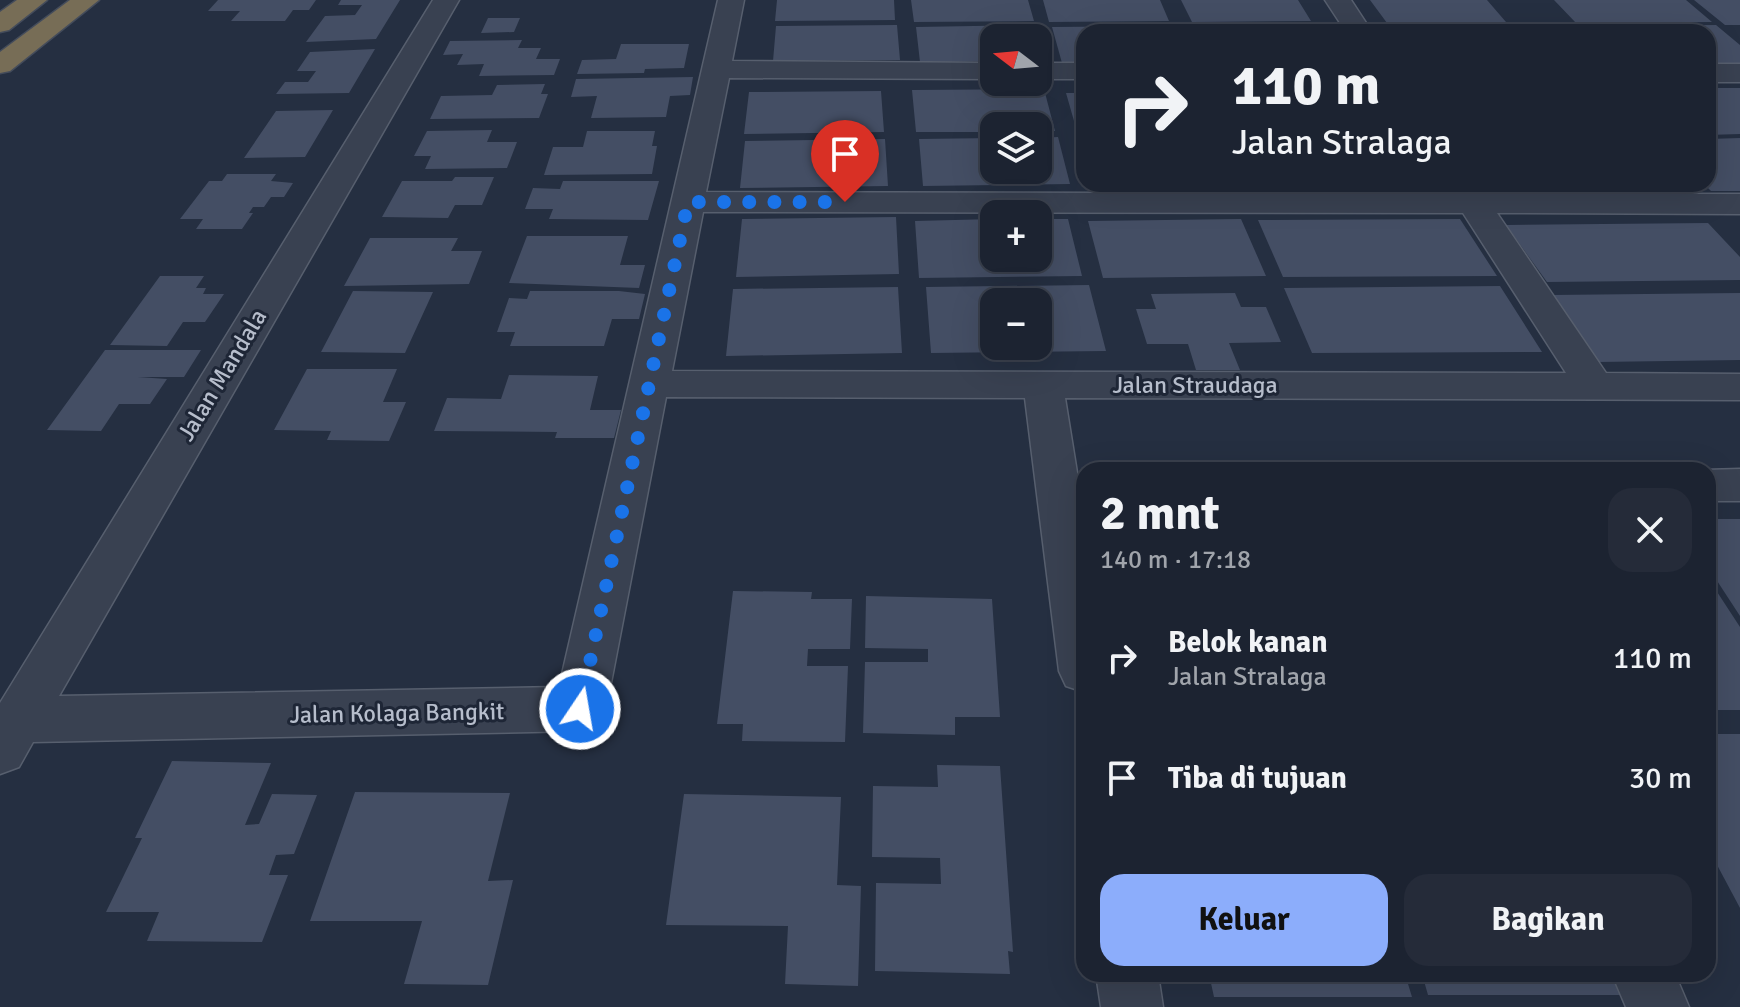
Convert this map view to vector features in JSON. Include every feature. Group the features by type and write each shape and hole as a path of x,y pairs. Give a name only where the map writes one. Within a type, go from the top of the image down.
{"highway":[{"path":"0,24 34,0"},
{"path":"0,65 86,0"}],"street":[{"name":"Jalan Mandala","path":"8,735 446,0"},
{"name":"Jalan Kolaga Bangkit","path":"8,735 580,709 731,0"},
{"path":"1338,0 1354,24"},
{"path":"716,69 980,71"},
{"path":"1052,71 1076,71"},
{"path":"1716,73 1740,73"},
{"path":"688,202 1467,194 1740,204"},
{"path":"1467,194 1595,387"},
{"name":"Jalan Straudaga","path":"649,384 1740,387"},
{"path":"1043,385 1070,477 1076,560"},
{"path":"1716,485 1740,485"},
{"path":"1128,982 1132,1007"},
{"path":"1647,982 1658,1007"}],"building":[{"path":"218,0 316,0 309,10 293,10 285,21 231,21 240,11 208,11"},
{"path":"341,0 400,0 376,39 306,42 325,16 355,15 362,5 338,5"},
{"path":"777,0 894,0 895,20 775,21"},
{"path":"911,0 1028,0 1034,21 914,22"},
{"path":"1043,0 1160,0 1169,21 1049,22"},
{"path":"1181,0 1298,0 1311,21 1192,22"},
{"path":"1370,0 1487,0 1506,22 1387,23"},
{"path":"1554,0 1686,0 1712,22 1576,23"},
{"path":"1694,0 1740,0 1740,25 1725,25"},
{"path":"488,18 520,18 514,32 481,33"},
{"path":"897,25 900,60 773,61 776,26"},
{"path":"1716,25 1740,45 1740,64 1716,64"},
{"path":"980,26 980,61 920,62 916,27"},
{"path":"1052,27 1076,27 1076,63 1062,63"},
{"path":"522,40 518,48 541,48 536,59 560,59 554,75 479,76 484,64 457,65 463,54 443,55 450,41"},
{"path":"621,44 689,44 684,68 645,69 644,73 577,74 582,60 616,59"},
{"path":"375,49 349,93 276,94 285,82 308,82 316,71 297,71 310,52"},
{"path":"693,77 690,95 670,96 666,117 591,118 597,96 571,97 576,79"},
{"path":"545,84 541,94 548,94 539,118 430,119 441,96 492,95 497,85"},
{"path":"1716,88 1740,88 1740,134 1716,135"},
{"path":"980,89 980,96 1046,96 1050,112 980,112 980,132 916,132 912,90"},
{"path":"881,91 884,132 744,134 749,92"},
{"path":"1066,93 1076,93 1076,128"},
{"path":"333,110 305,157 244,158 276,111"},
{"path":"492,130 487,142 517,142 507,168 425,169 431,156 414,156 427,131"},
{"path":"587,131 655,131 652,146 657,146 652,174 544,175 553,147 583,147"},
{"path":"1052,137 1058,137 1070,184 923,186 919,139 980,138 980,184 1052,184"},
{"path":"1740,138 1740,191 1716,191 1716,139"},
{"path":"885,139 888,186 740,188 745,141"},
{"path":"227,174 276,174 271,181 293,183 284,197 271,197 264,207 253,207 249,213 253,213 242,229 196,229 203,219 180,219 209,181 222,181"},
{"path":"455,177 494,177 482,205 455,205 448,218 382,217 402,181 452,181"},
{"path":"563,181 659,181 648,220 549,219 553,209 525,209 533,188 560,189"},
{"path":"896,217 899,274 736,277 742,219"},
{"path":"980,219 980,272 1052,272 1052,219 1068,219 1082,276 919,278 915,221"},
{"path":"1241,219 1266,276 1103,278 1088,221"},
{"path":"1460,219 1497,276 1283,277 1258,220"},
{"path":"1708,223 1740,257 1740,280 1547,282 1506,225"},
{"path":"527,236 628,236 620,265 645,265 639,288 509,283"},
{"path":"370,238 458,238 451,251 482,251 469,284 344,286"},
{"path":"160,276 204,276 196,288 206,288 203,294 224,294 205,322 183,322 167,346 110,345"},
{"path":"1089,285 1106,351 1052,352 1052,288 980,288 980,352 931,353 926,287"},
{"path":"1500,286 1542,352 1312,353 1284,288"},
{"path":"898,287 902,353 726,356 733,289"},
{"path":"353,291 433,292 405,353 321,352"},
{"path":"530,291 645,294 639,319 612,319 604,346 510,346 515,332 497,332 509,298 527,299"},
{"path":"1235,293 1241,307 1266,307 1281,342 1229,343 1240,370 1196,370 1188,344 1147,344 1136,309 1156,309 1151,294"},
{"path":"1740,293 1740,360 1598,362 1551,295"},
{"path":"105,350 201,350 184,377 138,377 167,379 150,404 119,404 101,431 47,430"},
{"path":"307,369 397,369 383,402 406,402 389,441 327,440 331,431 274,430"},
{"path":"509,375 598,376 590,410 621,410 614,438 555,438 557,432 434,431 447,398 501,399"},
{"path":"1716,519 1740,519 1740,616 1716,579"},
{"path":"1716,590 1740,627 1740,710 1716,710"},
{"path":"733,591 812,592 811,599 852,599 850,649 808,649 807,666 848,666 845,742 742,741 743,724 717,724"},
{"path":"866,596 992,599 1000,717 955,717 955,735 863,733 865,662 928,662 928,649 865,648"},
{"path":"1716,734 1740,734 1740,908 1716,863"},
{"path":"172,761 271,763 245,825 259,824 272,794 317,795 294,854 276,855 269,875 288,875 262,942 147,941 159,912 106,912 142,838 135,838"},
{"path":"937,765 1000,766 1013,952 1008,951 1010,974 875,971 876,883 941,884 940,858 872,857 873,786 938,787"},
{"path":"355,792 510,793 488,881 513,880 488,985 404,984 422,921 310,921"},
{"path":"684,794 841,797 837,885 861,886 858,986 785,984 788,926 666,925"},
{"path":"1211,982 1407,982 1412,997 1214,997"},
{"path":"1424,982 1619,982 1625,995 1428,995"}],"route":[{"path":"580,709 688,202 845,202"}]}
